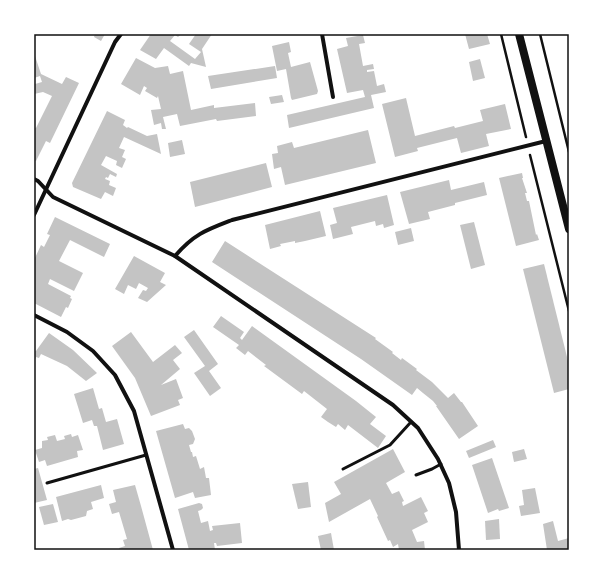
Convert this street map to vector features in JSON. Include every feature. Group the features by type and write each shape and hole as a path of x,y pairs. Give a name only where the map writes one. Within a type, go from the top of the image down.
{"main road":[{"path":"519,34 569,229"}],"street":[{"path":"34,216 115,42 121,34"},
{"path":"322,34 333,97"},
{"path":"175,256 184,245 204,230 232,220 546,141"},
{"path":"34,179 38,181 53,197 175,256 393,405 418,428 440,464 449,483 456,512 459,550"},
{"path":"34,315 67,332 93,351 115,375 134,411 173,550"}],"lane":[{"path":"343,469 390,445 411,422"},
{"path":"47,483 146,455"},
{"path":"416,475 440,464"}],"path":[{"path":"501,34 569,311"},
{"path":"540,34 569,152"}],"building":[{"path":"95,34 105,34 101,41 94,37"},
{"path":"151,34 181,34 178,37 175,35 170,41 195,59 201,52 189,44 196,34 212,34 202,49 206,67 191,63 189,66 164,48 156,59 140,50"},
{"path":"465,34 487,34 490,44 469,49"},
{"path":"363,35 365,43 359,44 363,66 373,64 374,69 367,70 367,72 374,71 377,86 384,84 386,92 371,95 374,108 289,128 287,115 365,97 363,90 347,93 337,49 348,46 346,38"},
{"path":"289,42 291,52 288,53 291,67 310,62 318,91 317,94 292,100 286,69 277,71 272,46"},
{"path":"34,53 41,74 62,84 66,77 79,83 50,143 46,141 36,161 34,160 34,127 36,128 52,96 43,92 34,94 34,80 35,84 42,82 40,76 34,78"},
{"path":"136,58 155,68 168,66 170,74 183,71 191,110 214,105 214,108 255,103 256,116 217,121 216,119 180,126 177,114 163,117 166,129 162,129 161,123 154,125 151,110 161,109 158,96 157,98 145,91 147,88 144,86 140,95 121,84"},
{"path":"480,59 485,78 473,81 469,62"},
{"path":"275,66 277,78 211,89 208,76"},
{"path":"282,95 284,102 271,104 269,97"},
{"path":"406,98 415,136 454,126 455,128 483,121 480,110 505,104 511,129 486,134 489,146 461,153 457,138 417,148 418,151 395,157 382,104"},
{"path":"107,111 125,120 123,125 127,128 128,127 147,136 157,134 161,154 124,137 119,148 125,150 122,157 126,159 122,168 116,165 117,161 106,156 101,165 117,174 116,177 110,174 108,178 106,177 105,179 110,181 109,185 116,188 113,196 105,192 101,199 73,187 72,183"},
{"path":"368,130 376,163 285,185 281,167 274,169 272,154 278,153 277,146 292,142 294,148"},
{"path":"182,140 185,154 170,157 168,143"},
{"path":"266,163 272,187 195,207 190,182"},
{"path":"522,173 522,178 527,193 525,193 527,201 529,201 536,235 537,234 539,240 516,246 499,178"},
{"path":"449,180 451,190 484,182 487,195 428,212 430,219 409,224 400,192"},
{"path":"387,195 394,225 384,228 383,224 376,226 375,221 351,227 353,234 333,239 330,225 337,223 333,208"},
{"path":"320,211 326,236 295,243 295,241 280,244 281,246 270,249 265,225"},
{"path":"55,217 110,244 104,257 70,240 59,261 83,273 74,291 50,279 48,284 71,296 70,298 72,299 68,308 66,307 61,317 34,303 34,260 41,245 44,247 50,235 47,234"},
{"path":"474,222 485,265 471,269 460,225"},
{"path":"411,228 414,241 398,245 395,232"},
{"path":"225,241 376,338 375,339 401,360 402,358 417,369 416,370 432,382 448,398 454,393 478,426 459,439 433,401 417,388 412,395 361,359 212,262"},
{"path":"134,256 165,273 160,282 166,285 147,302 138,298 143,290 146,291 148,288 139,283 136,289 128,285 124,294 115,289"},
{"path":"544,264 569,365 569,389 554,393 523,269"},
{"path":"221,316 244,332 240,338 242,340 252,326 376,417 370,424 386,436 378,448 348,425 345,430 338,424 336,427 328,422 321,417 327,409 304,391 302,394 264,366 266,365 248,351 245,355 236,348 239,345 213,327"},
{"path":"194,330 218,364 209,371 221,388 210,396 194,373 205,366 184,337"},
{"path":"131,332 153,362 175,345 182,353 173,360 180,369 161,385 176,379 183,398 178,400 180,405 151,416 135,378 112,346"},
{"path":"49,333 73,350 97,373 86,381 67,366 41,354 39,358 36,357 34,362 34,350 36,351"},
{"path":"93,388 99,409 102,408 106,422 117,419 124,444 103,450 97,426 94,426 92,420 83,423 74,394"},
{"path":"183,424 185,429 189,428 192,431 195,439 193,444 189,445 191,452 193,457 196,456 200,469 204,467 206,478 209,478 211,495 195,498 193,492 175,498 156,431"},
{"path":"71,434 72,437 78,435 83,450 77,451 78,457 47,466 45,460 39,462 35,450 42,448 42,441 48,440 47,437 55,435 57,441 65,439 64,436"},
{"path":"493,440 496,447 469,458 466,451"},
{"path":"393,449 405,472 386,483 392,494 399,491 404,501 402,502 403,506 421,497 428,511 424,513 428,522 412,530 417,542 424,541 425,550 399,550 398,544 393,547 390,540 388,541 370,499 329,522 325,503 341,494 334,482"},
{"path":"524,449 527,459 514,462 512,452"},
{"path":"492,458 509,508 499,511 498,509 488,513 472,465"},
{"path":"38,468 47,500 34,503 34,469"},
{"path":"308,482 311,507 298,509 292,484"},
{"path":"101,485 104,498 91,502 93,509 87,511 86,516 62,521 56,497"},
{"path":"135,485 153,550 120,550 119,548 125,546 123,540 127,539 119,512 112,514 109,504 116,502 113,490"},
{"path":"535,488 540,513 521,516 519,506 524,505 522,490"},
{"path":"199,503 202,504 203,508 198,511 201,523 208,521 210,531 213,530 212,526 240,523 242,543 217,546 216,543 214,543 215,550 189,550 178,509"},
{"path":"53,504 58,522 44,525 39,507"},
{"path":"499,519 500,539 486,540 485,521"},
{"path":"553,521 558,541 569,538 569,550 547,550 543,524"},
{"path":"331,533 334,550 321,550 318,536"}]}
